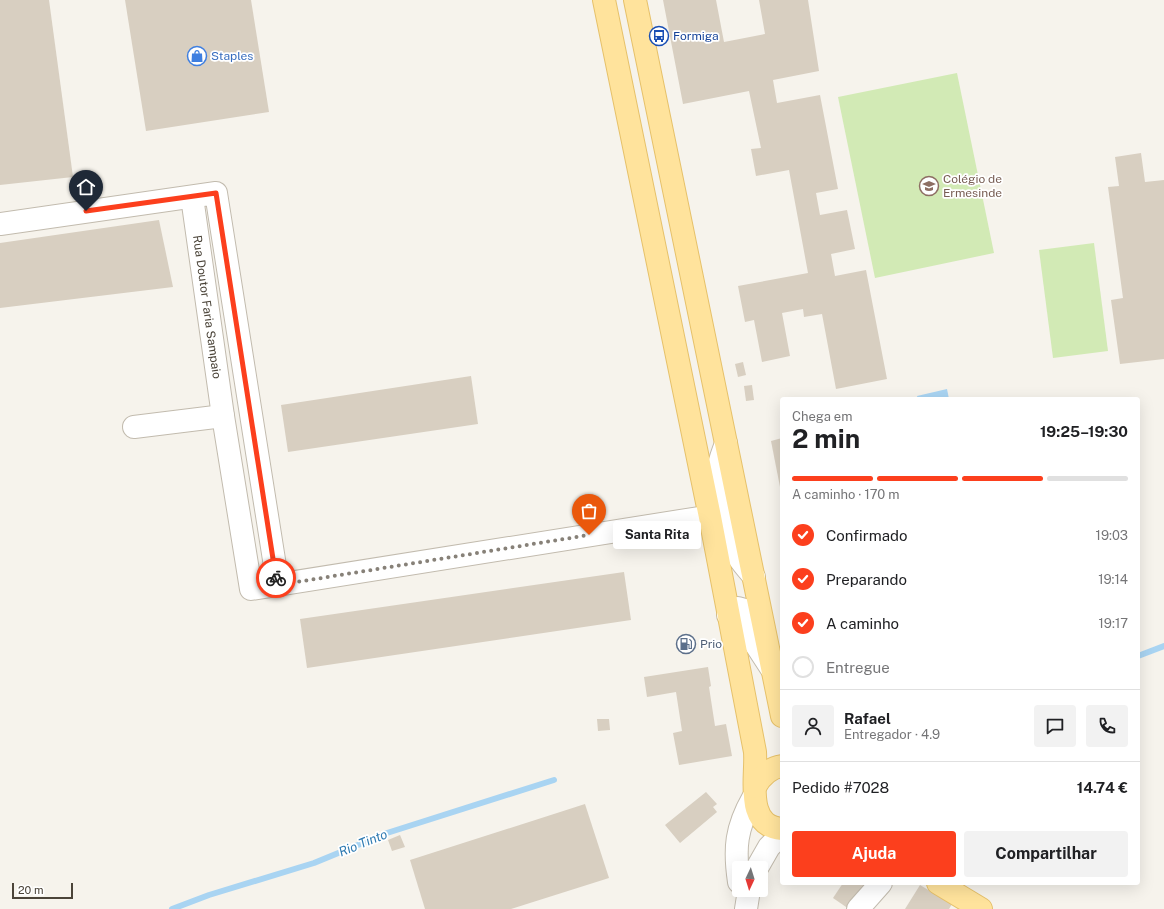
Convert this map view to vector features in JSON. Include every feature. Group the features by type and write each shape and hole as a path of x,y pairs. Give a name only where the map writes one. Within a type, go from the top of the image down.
{"main road":[{"path":"604,0 709,515 755,752 755,808 760,817 768,825 780,828"},
{"path":"635,0 780,706"},
{"path":"754,793 760,778 768,771 780,767"},
{"path":"941,885 981,909"}],"street":[{"path":"0,224 216,193 278,585"},
{"name":"Rua Doutor Faria Sampaio","path":"192,197 223,416 251,589 709,515"},
{"path":"134,428 223,416"},
{"path":"709,515 723,505 724,492 719,467 726,443"},
{"path":"709,515 718,515 726,520 732,528 737,554 754,577"},
{"path":"728,615 738,608 749,611 756,645 772,668"},
{"path":"736,861 738,832 744,814 754,793"},
{"path":"761,861 769,847 780,836"},
{"path":"858,909 878,885"},
{"path":"742,897 745,909"},
{"path":"745,909 748,897"}],"green space":[{"path":"957,73 994,253 875,278 838,97"},
{"path":"1094,243 1108,351 1053,358 1039,250"}],"water":[{"path":"947,389 949,397 917,397"}],"building":[{"path":"0,0 49,0 73,177 0,185"},
{"name":"Staples","path":"125,0 251,0 269,112 146,131"},
{"path":"663,0 716,0 724,42 765,34 759,0 808,0 819,71 773,80 777,103 820,95 838,189 816,193 820,215 847,210 855,249 831,254 835,276 866,270 887,379 836,389 822,314 804,317 803,309 782,313 790,356 762,362 754,320 745,322 738,286 808,273 789,170 756,176 751,149 761,148 749,91 683,104"},
{"path":"1141,153 1145,182 1164,180 1164,359 1120,364 1111,300 1123,298 1108,187 1119,186 1115,157"},
{"path":"159,220 173,287 0,308 0,243"},
{"path":"743,362 746,375 738,377 735,364"},
{"path":"471,376 478,424 288,452 281,405"},
{"path":"752,385 754,400 746,401 744,386"},
{"path":"780,439 780,487 771,441"},
{"path":"624,572 631,620 307,668 300,619"},
{"path":"708,667 711,686 709,687 715,726 726,724 732,756 679,765 673,733 682,731 676,692 647,697 644,677"},
{"path":"597,719 609,719 610,730 598,731"},
{"path":"706,792 717,804 713,807 717,812 680,843 665,825"},
{"path":"585,804 609,878 511,909 425,909 410,860"},
{"path":"400,835 405,847 392,851 388,840"},
{"path":"842,885 869,885 849,909 833,898"},
{"path":"920,885 952,904 949,909 905,909"}],"waterway":[{"name":"Rio Tinto","path":"1140,655 1164,646"},
{"name":"Rio Tinto","path":"172,909 209,895 314,863 387,833 554,780"}],"way so far":[{"path":"276,578 278,585 589,535"}],"place":[{"name":"Formiga","path":"659,36"},
{"name":"Staples","path":"197,56"},
{"name":"Colégio de Ermesinde","path":"929,186"},
{"name":"Santa Rita","path":"589,535"},
{"name":"Prio","path":"686,644"}],"route":[{"path":"86,211 216,193 276,578"}]}
